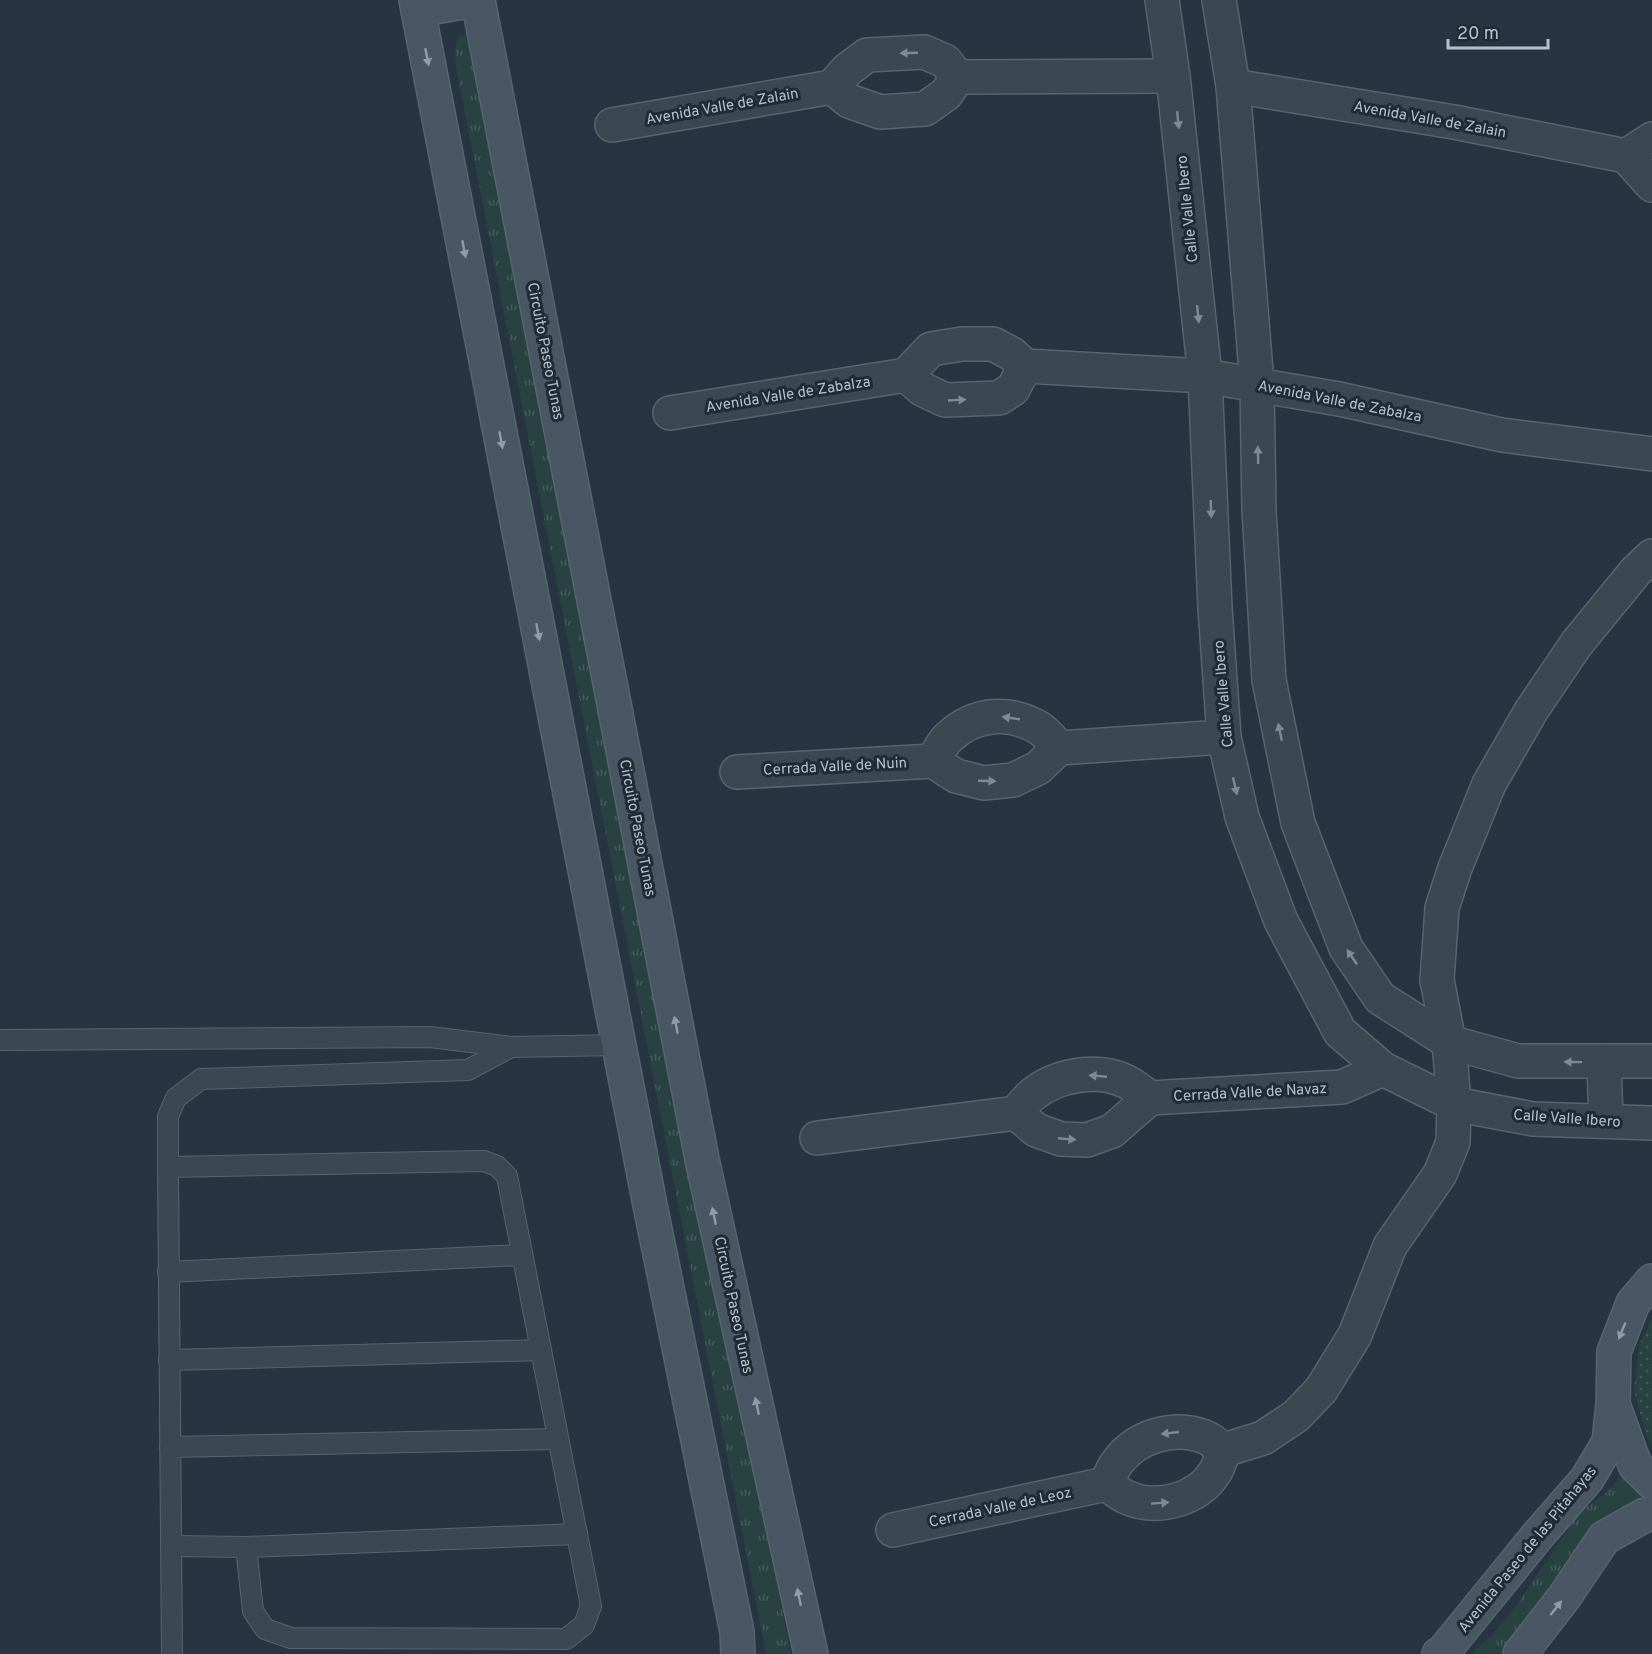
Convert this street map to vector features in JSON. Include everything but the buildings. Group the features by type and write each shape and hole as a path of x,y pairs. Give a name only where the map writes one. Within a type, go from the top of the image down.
{"street":[{"path":"476,0 417,5 619,1046 737,1632 738,1654"},
{"name":"Circuito Paseo Tunas","path":"476,0 702,1159 811,1654"},
{"name":"Calle Valle Ibero","path":"1162,0 1173,76 1205,376 1215,608 1224,737 1242,817 1281,921 1340,1032 1383,1069 1454,1104 1533,1119 1652,1123"},
{"path":"1219,0 1233,86 1257,384 1259,510 1269,680 1298,823 1346,948 1380,998 1449,1042 1518,1062 1652,1062"},
{"path":"924,52 945,61 958,77 946,94 925,109 880,112 849,101 832,87 847,70 867,55 924,52"},
{"path":"958,77 1173,76"},
{"name":"Avenida Valle de Zalain","path":"1233,86 1454,122 1639,148 1652,184"},
{"name":"Avenida Valle de Zalain","path":"612,125 832,87"},
{"path":"962,344 993,344 1012,354 1025,366 1013,389 999,398 945,400 922,389 906,375 931,350 962,344"},
{"name":"Avenida Valle de Zabalza","path":"1025,366 1205,376 1339,399 1502,435 1652,453"},
{"name":"Avenida Valle de Zabalza","path":"670,413 906,375"},
{"path":"1224,1450 1263,1438 1296,1416 1321,1390 1355,1335 1390,1246 1440,1174 1453,1142 1454,1104 1449,1042 1437,980 1442,908 1455,868 1489,784 1532,711 1577,643 1636,571 1652,556"},
{"path":"1059,748 1041,729 1018,718 992,716 967,723 947,738 933,761 956,776 984,783 1013,780 1038,768 1059,748 1224,737"},
{"name":"Cerrada Valle de Nuin","path":"737,772 933,761"},
{"path":"1340,1032 1380,998"},
{"path":"1605,1063 1606,1121"},
{"name":"Cerrada Valle de Navaz","path":"1150,1098 1342,1087 1383,1069"},
{"path":"817,1138 1016,1113 1032,1095 1053,1082 1077,1075 1102,1075 1126,1081 1150,1098 1112,1131 1087,1140 1061,1139 1036,1130 1016,1113"},
{"name":"Avenida Paseo de las Pitahayas","path":"1439,1654 1450,1644 1587,1479 1609,1442 1613,1404 1614,1352 1633,1303 1652,1281"},
{"path":"1613,1404 1635,1465 1652,1482"},
{"path":"1181,1432 1206,1437 1224,1450 1215,1473 1198,1490 1175,1502 1151,1504 1127,1498 1106,1484 1116,1463 1134,1445 1156,1434 1181,1432"},
{"name":"Cerrada Valle de Leoz","path":"893,1530 1106,1484"},
{"path":"1520,1654 1565,1596 1604,1538 1645,1515 1652,1514"}],"lane":[{"path":"0,1040 430,1036 511,1047 619,1046"},
{"path":"172,1654 168,1116 176,1098 201,1079 468,1070 511,1047"},
{"path":"168,1167 484,1161 497,1166 507,1176 591,1606 584,1625 566,1639 291,1638 265,1629 253,1611 246,1547"},
{"path":"168,1272 522,1255"},
{"path":"169,1360 541,1350"},
{"path":"170,1447 558,1439"},
{"path":"171,1546 246,1547 577,1534"}],"green space":[{"path":"461,34 468,37 472,45 791,1654 765,1654 456,67 456,46"},
{"path":"1652,1318 1652,1445 1646,1435 1634,1391 1639,1345"},
{"path":"1627,1469 1648,1493 1596,1525 1511,1643 1500,1654 1471,1654 1494,1633 1516,1606 1578,1514 1606,1493"}]}
